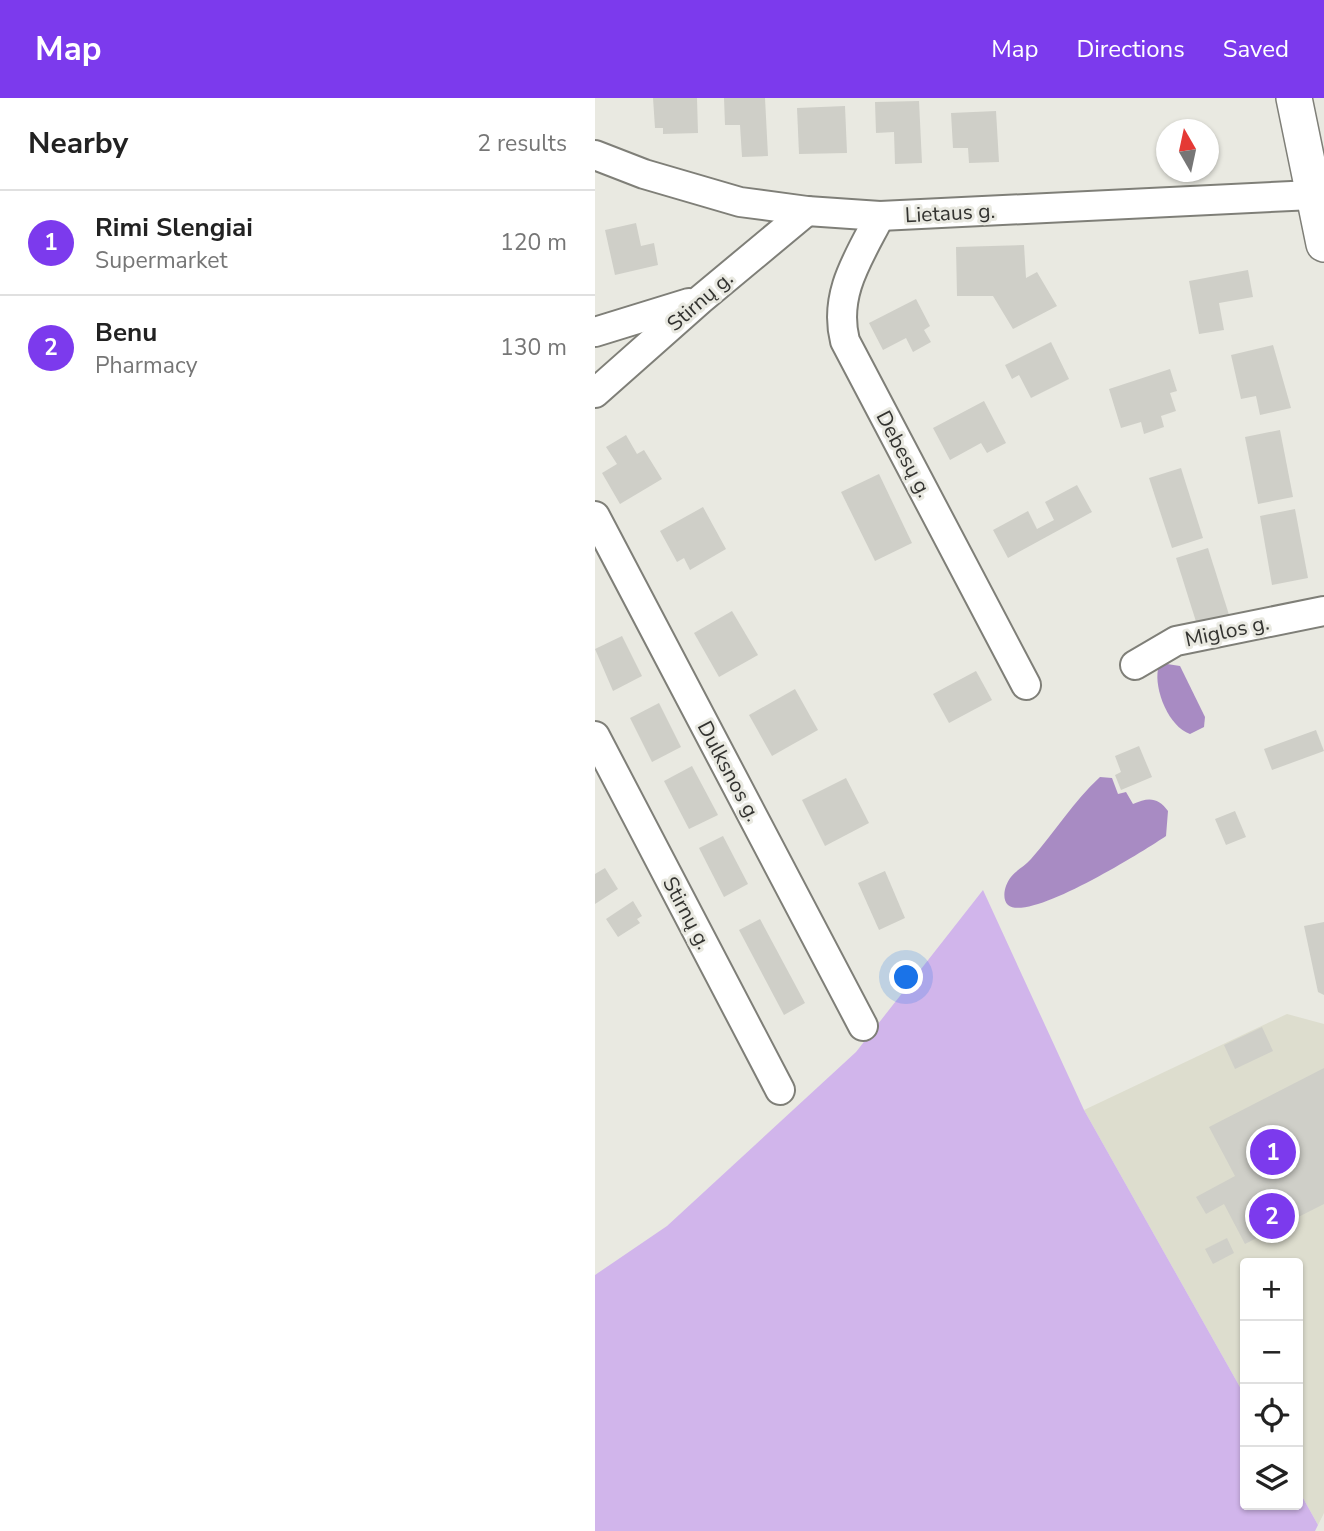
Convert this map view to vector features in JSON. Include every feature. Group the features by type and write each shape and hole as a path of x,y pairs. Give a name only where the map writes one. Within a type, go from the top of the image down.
{"main road":[{"path":"1294,98 1315,156 1313,195 1324,244"}],"street":[{"name":"Lietaus g.","path":"595,155 644,174 740,202 807,211 880,216 1313,195"},
{"name":"Stirnų g.","path":"595,393 699,300 807,211"},
{"name":"Debesų g.","path":"880,216 846,283 840,306 845,341 1026,685"},
{"path":"595,332 699,300"},
{"name":"Dulksnos g.","path":"595,516 863,1026"},
{"name":"Miglos g.","path":"1135,664 1176,641 1324,611"},
{"name":"Stirnų g.","path":"595,736 780,1090"}],"shaded area":[{"path":"1167,664 1180,666 1205,717 1204,727 1190,734 1176,724 1161,697 1158,669"},
{"path":"1100,777 1112,778 1118,794 1126,792 1133,804 1152,800 1164,806 1168,811 1166,836 1112,869 1061,895 1020,908 1008,905 1004,893 1011,877 1031,859"},
{"path":"983,890 1084,1110 1240,1387 1240,1510 1303,1510 1303,1498 1318,1525 1315,1531 595,1531 595,1275 667,1226 856,1052"},
{"path":"1287,1014 1324,1024 1324,1513 1318,1525 1303,1498 1303,1258 1240,1258 1240,1387 1084,1110"}],"building":[{"path":"653,98 697,98 698,133 663,134 663,128 655,128"},
{"path":"724,98 765,98 768,156 742,157 740,125 725,125"},
{"path":"919,101 922,163 895,164 894,132 876,133 875,102"},
{"path":"845,106 847,153 799,154 797,108"},
{"path":"996,111 999,162 969,163 968,148 953,148 951,113"},
{"path":"636,223 641,246 654,243 658,265 615,275 605,230"},
{"path":"1024,245 1026,278 1037,272 1057,306 1013,329 993,296 957,296 956,247"},
{"path":"1248,270 1253,297 1219,303 1224,330 1199,334 1189,281"},
{"path":"916,299 930,326 924,330 931,342 913,352 906,338 883,350 869,323"},
{"path":"1051,342 1069,379 1031,398 1019,375 1012,379 1005,365"},
{"path":"1273,345 1291,408 1260,415 1256,396 1241,399 1231,355"},
{"path":"1170,369 1177,391 1170,393 1176,411 1161,416 1164,427 1144,434 1141,422 1121,428 1109,389"},
{"path":"984,401 1006,443 987,453 981,443 950,460 933,428"},
{"path":"1280,430 1293,497 1258,504 1245,437"},
{"path":"626,435 637,454 644,450 662,479 620,504 602,473 617,464 606,447"},
{"path":"1181,468 1203,538 1172,548 1149,478"},
{"path":"879,474 912,543 875,561 841,492"},
{"path":"1077,485 1092,512 1008,558 993,530 1028,511 1037,529 1054,520 1045,502"},
{"path":"703,507 726,549 690,570 684,558 677,562 660,531"},
{"path":"1295,509 1308,578 1272,585 1260,516"},
{"path":"1208,548 1230,618 1198,628 1176,558"},
{"path":"732,611 758,655 719,677 694,633"},
{"path":"622,636 642,676 613,691 595,649"},
{"path":"976,671 992,700 949,723 933,694"},
{"path":"795,689 818,730 772,756 749,715"},
{"path":"659,703 681,747 652,762 630,718"},
{"path":"1316,730 1324,751 1272,770 1264,749"},
{"path":"1139,746 1152,777 1121,790 1115,775 1121,772 1115,756"},
{"path":"692,766 718,815 689,829 664,781"},
{"path":"846,778 869,823 825,846 802,800"},
{"path":"1235,811 1246,837 1226,845 1215,819"},
{"path":"723,836 748,884 724,897 699,848"},
{"path":"605,868 618,889 595,904 595,874"},
{"path":"885,871 905,918 879,930 858,883"},
{"path":"633,901 642,916 637,919 640,923 618,937 606,919"},
{"path":"760,919 805,1003 784,1015 739,930"},
{"path":"1324,922 1324,995 1318,992 1304,926"},
{"path":"1262,1027 1273,1051 1235,1069 1224,1045"},
{"path":"1324,1068 1324,1204 1245,1244 1224,1204 1206,1214 1196,1197 1235,1176 1209,1127"},
{"path":"1227,1238 1234,1253 1213,1264 1205,1249"}],"place":[{"name":"Rimi Slengiai","path":"1273,1152"},
{"name":"Benu","path":"1272,1216"}]}
